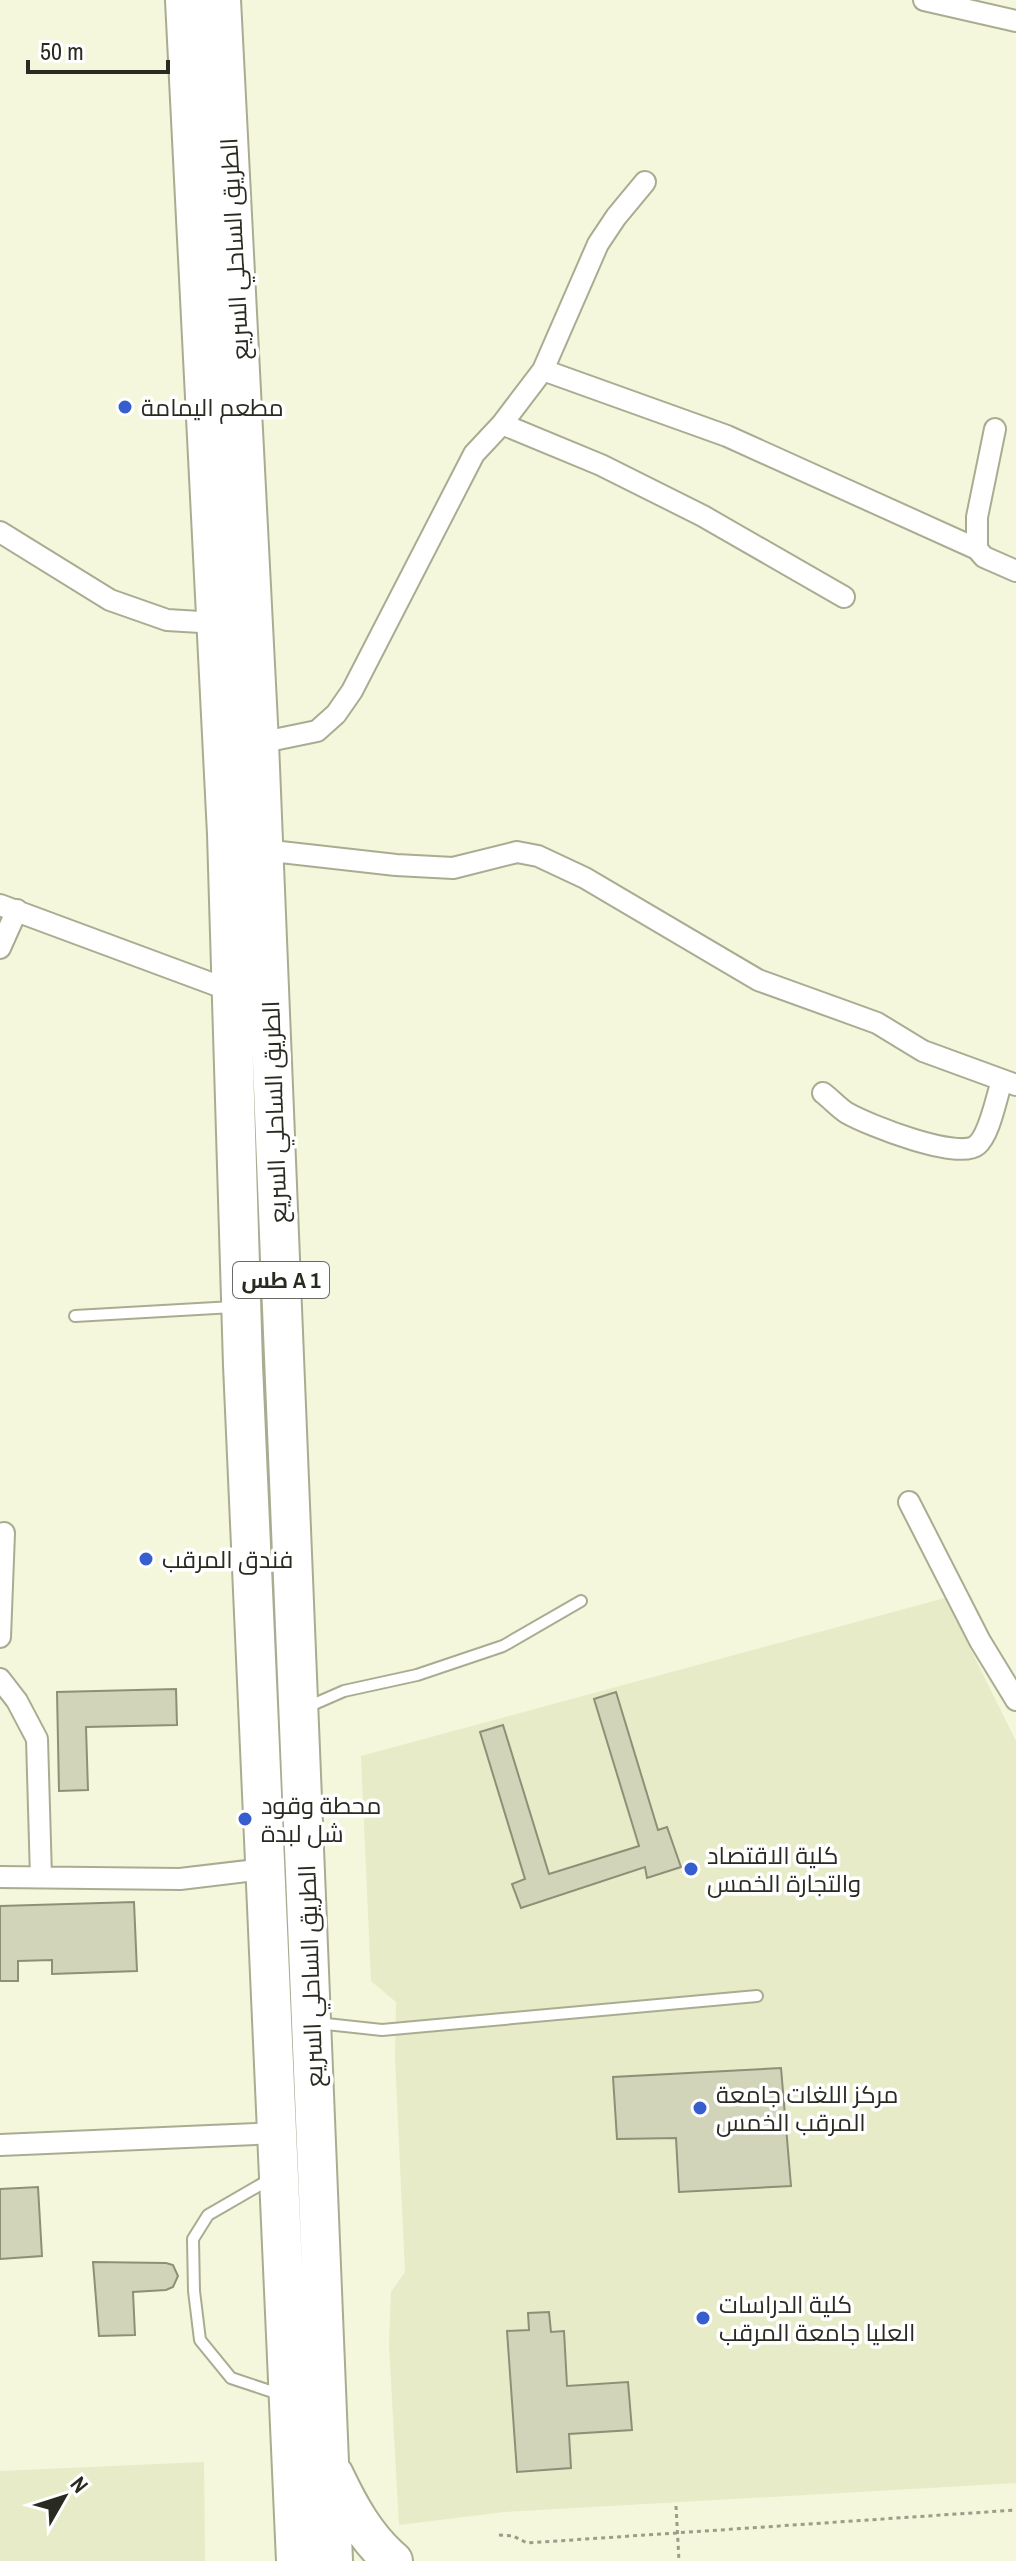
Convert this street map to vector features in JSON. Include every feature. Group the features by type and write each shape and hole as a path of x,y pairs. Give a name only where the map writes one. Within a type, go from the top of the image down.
{"highway":[{"name":"الطريق الساحلي السريع","path":"185,0 217,623 264,1869 296,2561"},
{"name":"الطريق الساحلي السريع","path":"221,0 259,743 333,2561"},
{"path":"330,2467 348,2504 378,2548 393,2561"}],"street":[{"path":"924,0 1016,21"},
{"path":"259,743 317,731 336,714 352,691 474,454 502,424 543,370 598,244 645,182"},
{"path":"543,370 727,436 977,549 984,557 1016,571"},
{"path":"502,424 601,465 703,516 844,597"},
{"path":"977,549 977,517 995,429"},
{"path":"0,532 110,600 167,620 217,623"},
{"path":"263,850 453,868 517,852 538,856 585,878 758,980 877,1023 923,1051 1009,1083 984,1137 975,1148 966,1150 932,1147 847,1113 823,1093"},
{"path":"0,948 8,907 232,991"},
{"path":"909,1502 980,1641 1016,1700"},
{"path":"0,1637 4,1533"},
{"path":"0,1679 17,1701 37,1739 41,1877"},
{"path":"0,1877 180,1879 264,1869"},
{"path":"0,2145 277,2133"}],"lane":[{"path":"75,1316 242,1306"},
{"path":"299,1711 344,1691 417,1675 503,1646 581,1601"},
{"path":"312,2023 382,2030 757,1996"},
{"path":"279,2174 208,2215 193,2239 194,2291 200,2340 231,2378 289,2397"}],"path":[{"path":"676,2506 679,2561"},
{"path":"499,2535 513,2536 527,2543 1016,2510"}],"shaded area":[{"name":"كلية الاقتصاد والتجارة الخمس","path":"945,1598 1016,1741 1016,2483 504,2512 399,2525 389,2345 391,2292 405,2272 395,2057 396,2002 371,1981 361,1756","holes":["614,2079 644,2139 617,2139"]},
{"path":"204,2462 205,2561 0,2561 0,2471"}],"building":[{"path":"176,1689 177,1725 86,1727 88,1790 59,1791 57,1692"},
{"path":"616,1692 658,1830 667,1827 681,1867 647,1878 645,1867 521,1908 512,1884 525,1879 480,1732 503,1725 549,1874 639,1846 594,1699"},
{"path":"134,1902 137,1971 52,1974 52,1960 18,1961 18,1981 0,1981 0,1906"},
{"name":"مركز اللغات جامعة المرقب الخمس","path":"781,2068 791,2186 679,2192 676,2138 617,2139 613,2077"},
{"path":"38,2187 42,2256 0,2259 0,2189"},
{"path":"93,2262 166,2263 173,2265 178,2276 173,2287 166,2290 133,2292 135,2335 99,2336"},
{"path":"549,2312 551,2332 564,2331 567,2386 628,2382 632,2430 569,2434 571,2468 517,2472 507,2331 529,2330 528,2313"}],"place":[{"name":"مطعم اليمامة","path":"125,407"},
{"name":"فندق المرقب","path":"146,1559"},
{"name":"محطة وقود شل لبدة","path":"245,1819"},
{"name":"كلية الاقتصاد والتجارة الخمس","path":"691,1869"},
{"name":"مركز اللغات جامعة المرقب الخمس","path":"700,2108"},
{"name":"كلية الدراسات العليا جامعة المرقب","path":"703,2318"}]}
